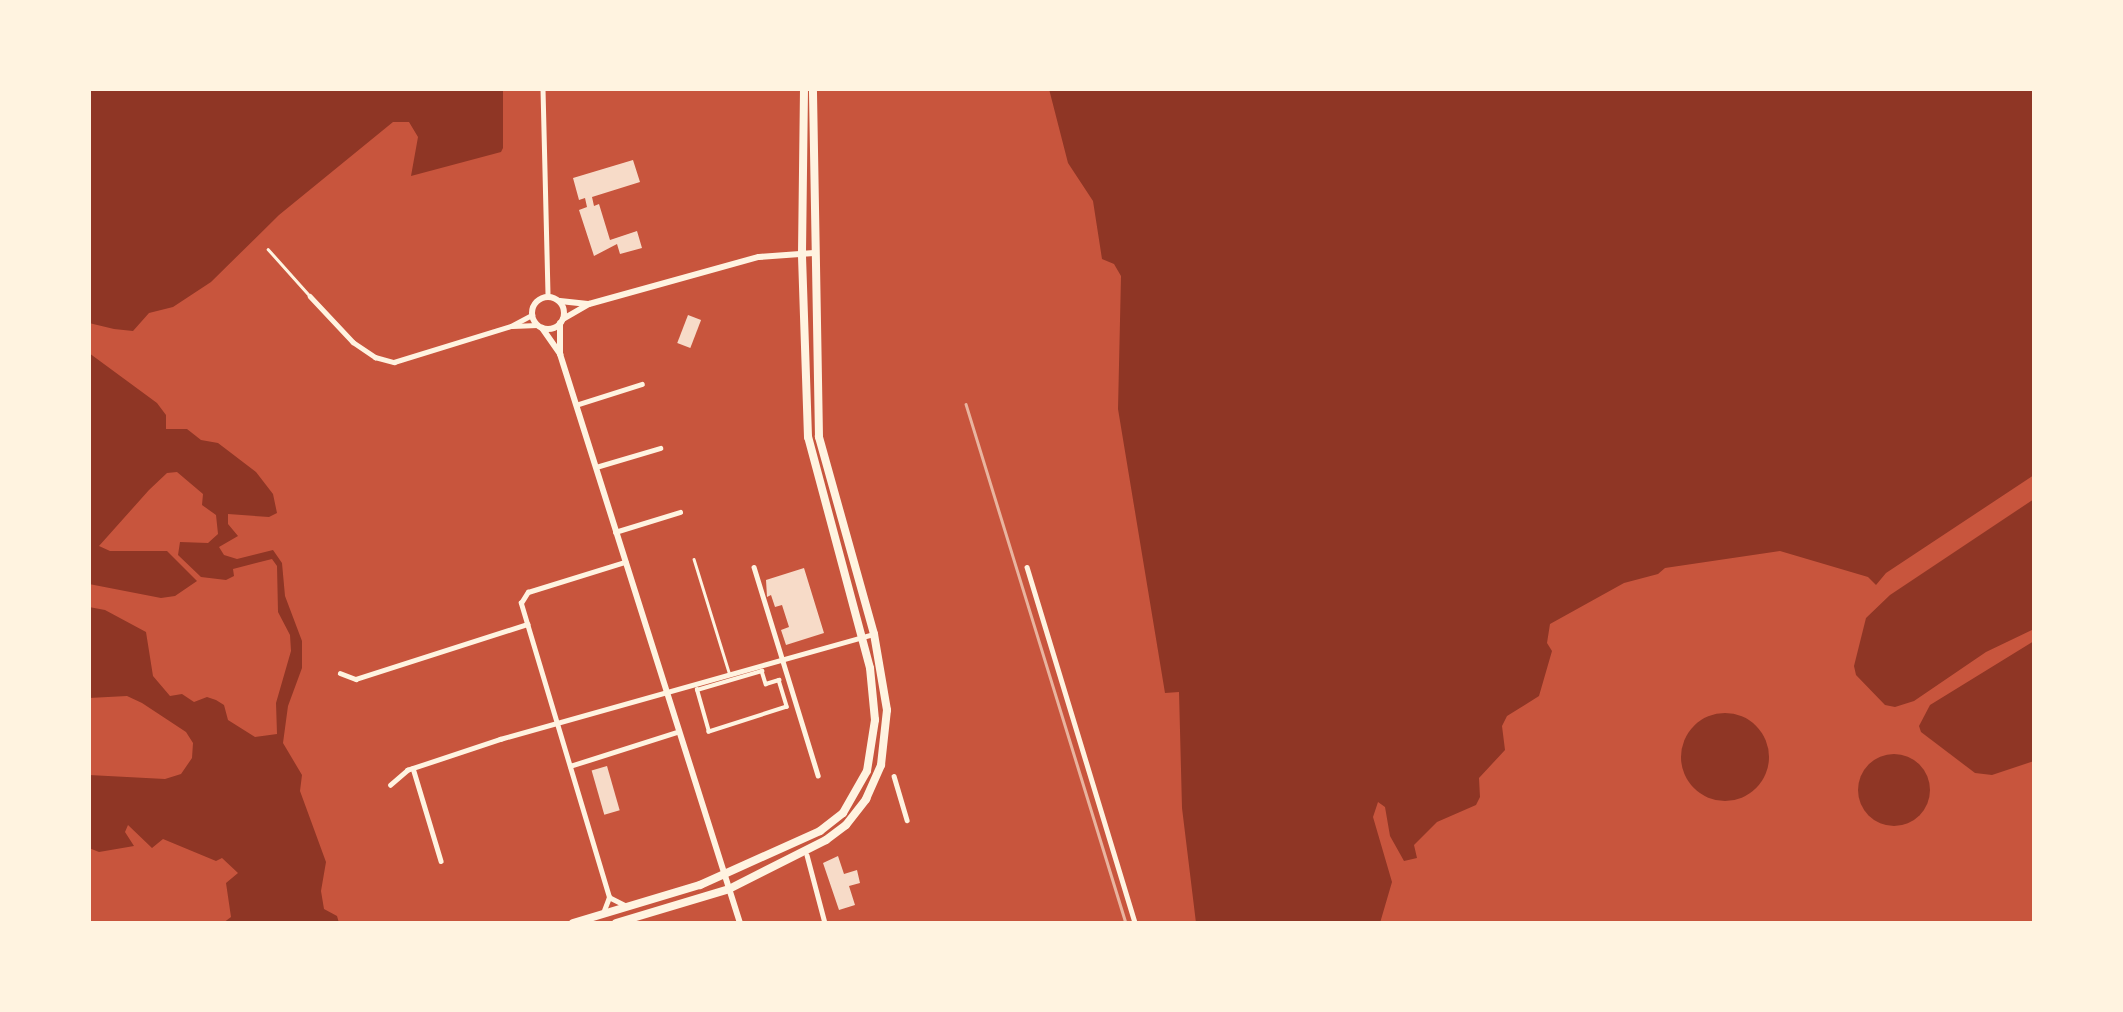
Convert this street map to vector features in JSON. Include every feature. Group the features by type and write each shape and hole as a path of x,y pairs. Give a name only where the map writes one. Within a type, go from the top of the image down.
{"highway":[{"path":"573,923 723,874 820,831 856,796 870,758 875,720 862,638 808,437 802,253 808,92"},
{"path":"616,923 729,889 826,839 846,825 866,799 885,747 887,710 874,634 830,490 818,436 808,92"}],"street":[{"path":"543,89 548,297"},
{"path":"511,326 539,326 561,321 589,304 759,257 814,253"},
{"path":"310,296 353,342 388,361 511,326 532,315"},
{"path":"560,354 532,315 534,304 548,297 589,304"},
{"path":"558,300 561,321 560,354 677,732 740,923"},
{"path":"576,405 642,384"},
{"path":"596,467 660,448"},
{"path":"615,532 680,512"},
{"path":"603,913 609,897 521,603 527,592 625,562"},
{"path":"754,567 818,775"},
{"path":"1027,567 1135,923"},
{"path":"340,673 356,679 527,624"},
{"path":"390,785 412,768 557,723 874,634"},
{"path":"762,671 766,684 779,680 787,707 709,732 697,690 762,671"},
{"path":"570,766 677,732"},
{"path":"412,768 440,861"},
{"path":"894,776 907,820"},
{"path":"807,855 825,923"},
{"path":"609,897 627,906"}],"lane":[{"path":"268,249 310,296"},
{"path":"694,559 730,675"}],"shaded area":[{"path":"89,89 503,89 503,148 501,152 411,176 418,137 409,122 393,122 279,215 211,282 173,307 149,313 133,331 114,329 89,323"},
{"path":"1049,89 2034,89 2034,475 1886,573 1876,585 1868,577 1780,551 1665,568 1658,574 1624,583 1550,624 1547,643 1552,651 1539,696 1507,716 1502,726 1505,750 1479,778 1480,797 1476,805 1437,822 1414,845 1417,858 1404,861 1390,836 1385,807 1378,802 1373,817 1392,882 1380,923 1196,923 1182,808 1179,692 1165,693 1118,409 1121,276 1114,264 1102,259 1093,201 1068,163"},
{"path":"89,353 157,403 166,415 166,429 187,429 201,440 218,443 256,472 273,494 277,513 269,517 228,514 228,524 238,536 219,547 224,555 237,559 273,550 282,563 285,596 302,641 302,668 288,706 283,743 302,775 300,791 326,862 321,891 324,909 337,916 339,923 223,923 231,917 226,883 238,873 222,858 216,861 163,839 152,848 128,825 125,832 134,846 99,852 89,848 89,775 165,779 181,774 192,758 193,743 186,732 127,696 89,698 89,607 105,610 146,632 153,676 170,696 182,694 194,702 207,697 216,700 224,705 228,720 255,737 277,734 276,703 291,651 290,635 278,612 277,566 272,559 233,569 234,576 226,580 201,577 178,555 180,542 208,543 218,534 216,515 202,505 203,494 177,472 167,473 149,490 99,546 110,551 167,551 197,581 175,596 161,598 89,584"},
{"path":"2034,499 2034,629 1986,652 1914,701 1895,707 1885,705 1856,675 1854,666 1866,618 1890,595"},
{"path":"2034,641 2034,761 1992,775 1975,773 1921,732 1919,726 1930,705"},
{"path":"1725,713 1742,716 1756,726 1766,740 1769,757 1766,774 1756,788 1742,798 1725,801 1708,798 1694,788 1684,774 1681,757 1684,740 1694,726 1708,716"},
{"path":"1894,754 1914,760 1924,770 1930,790 1924,810 1914,820 1894,826 1874,820 1864,810 1858,790 1864,770 1874,760"}],"building":[{"path":"633,160 640,182 592,197 594,206 599,204 610,240 637,231 642,248 620,254 617,244 594,256 579,210 587,207 585,198 579,200 573,178"},
{"path":"688,315 701,320 690,348 677,343"},
{"path":"804,568 824,633 786,645 781,630 789,627 782,605 775,607 771,595 767,597 766,580"},
{"path":"607,766 620,810 604,815 592,770"},
{"path":"838,856 844,874 857,870 860,883 849,886 855,905 839,910 823,863"}],"railway":[{"path":"966,404 1126,923"}]}
